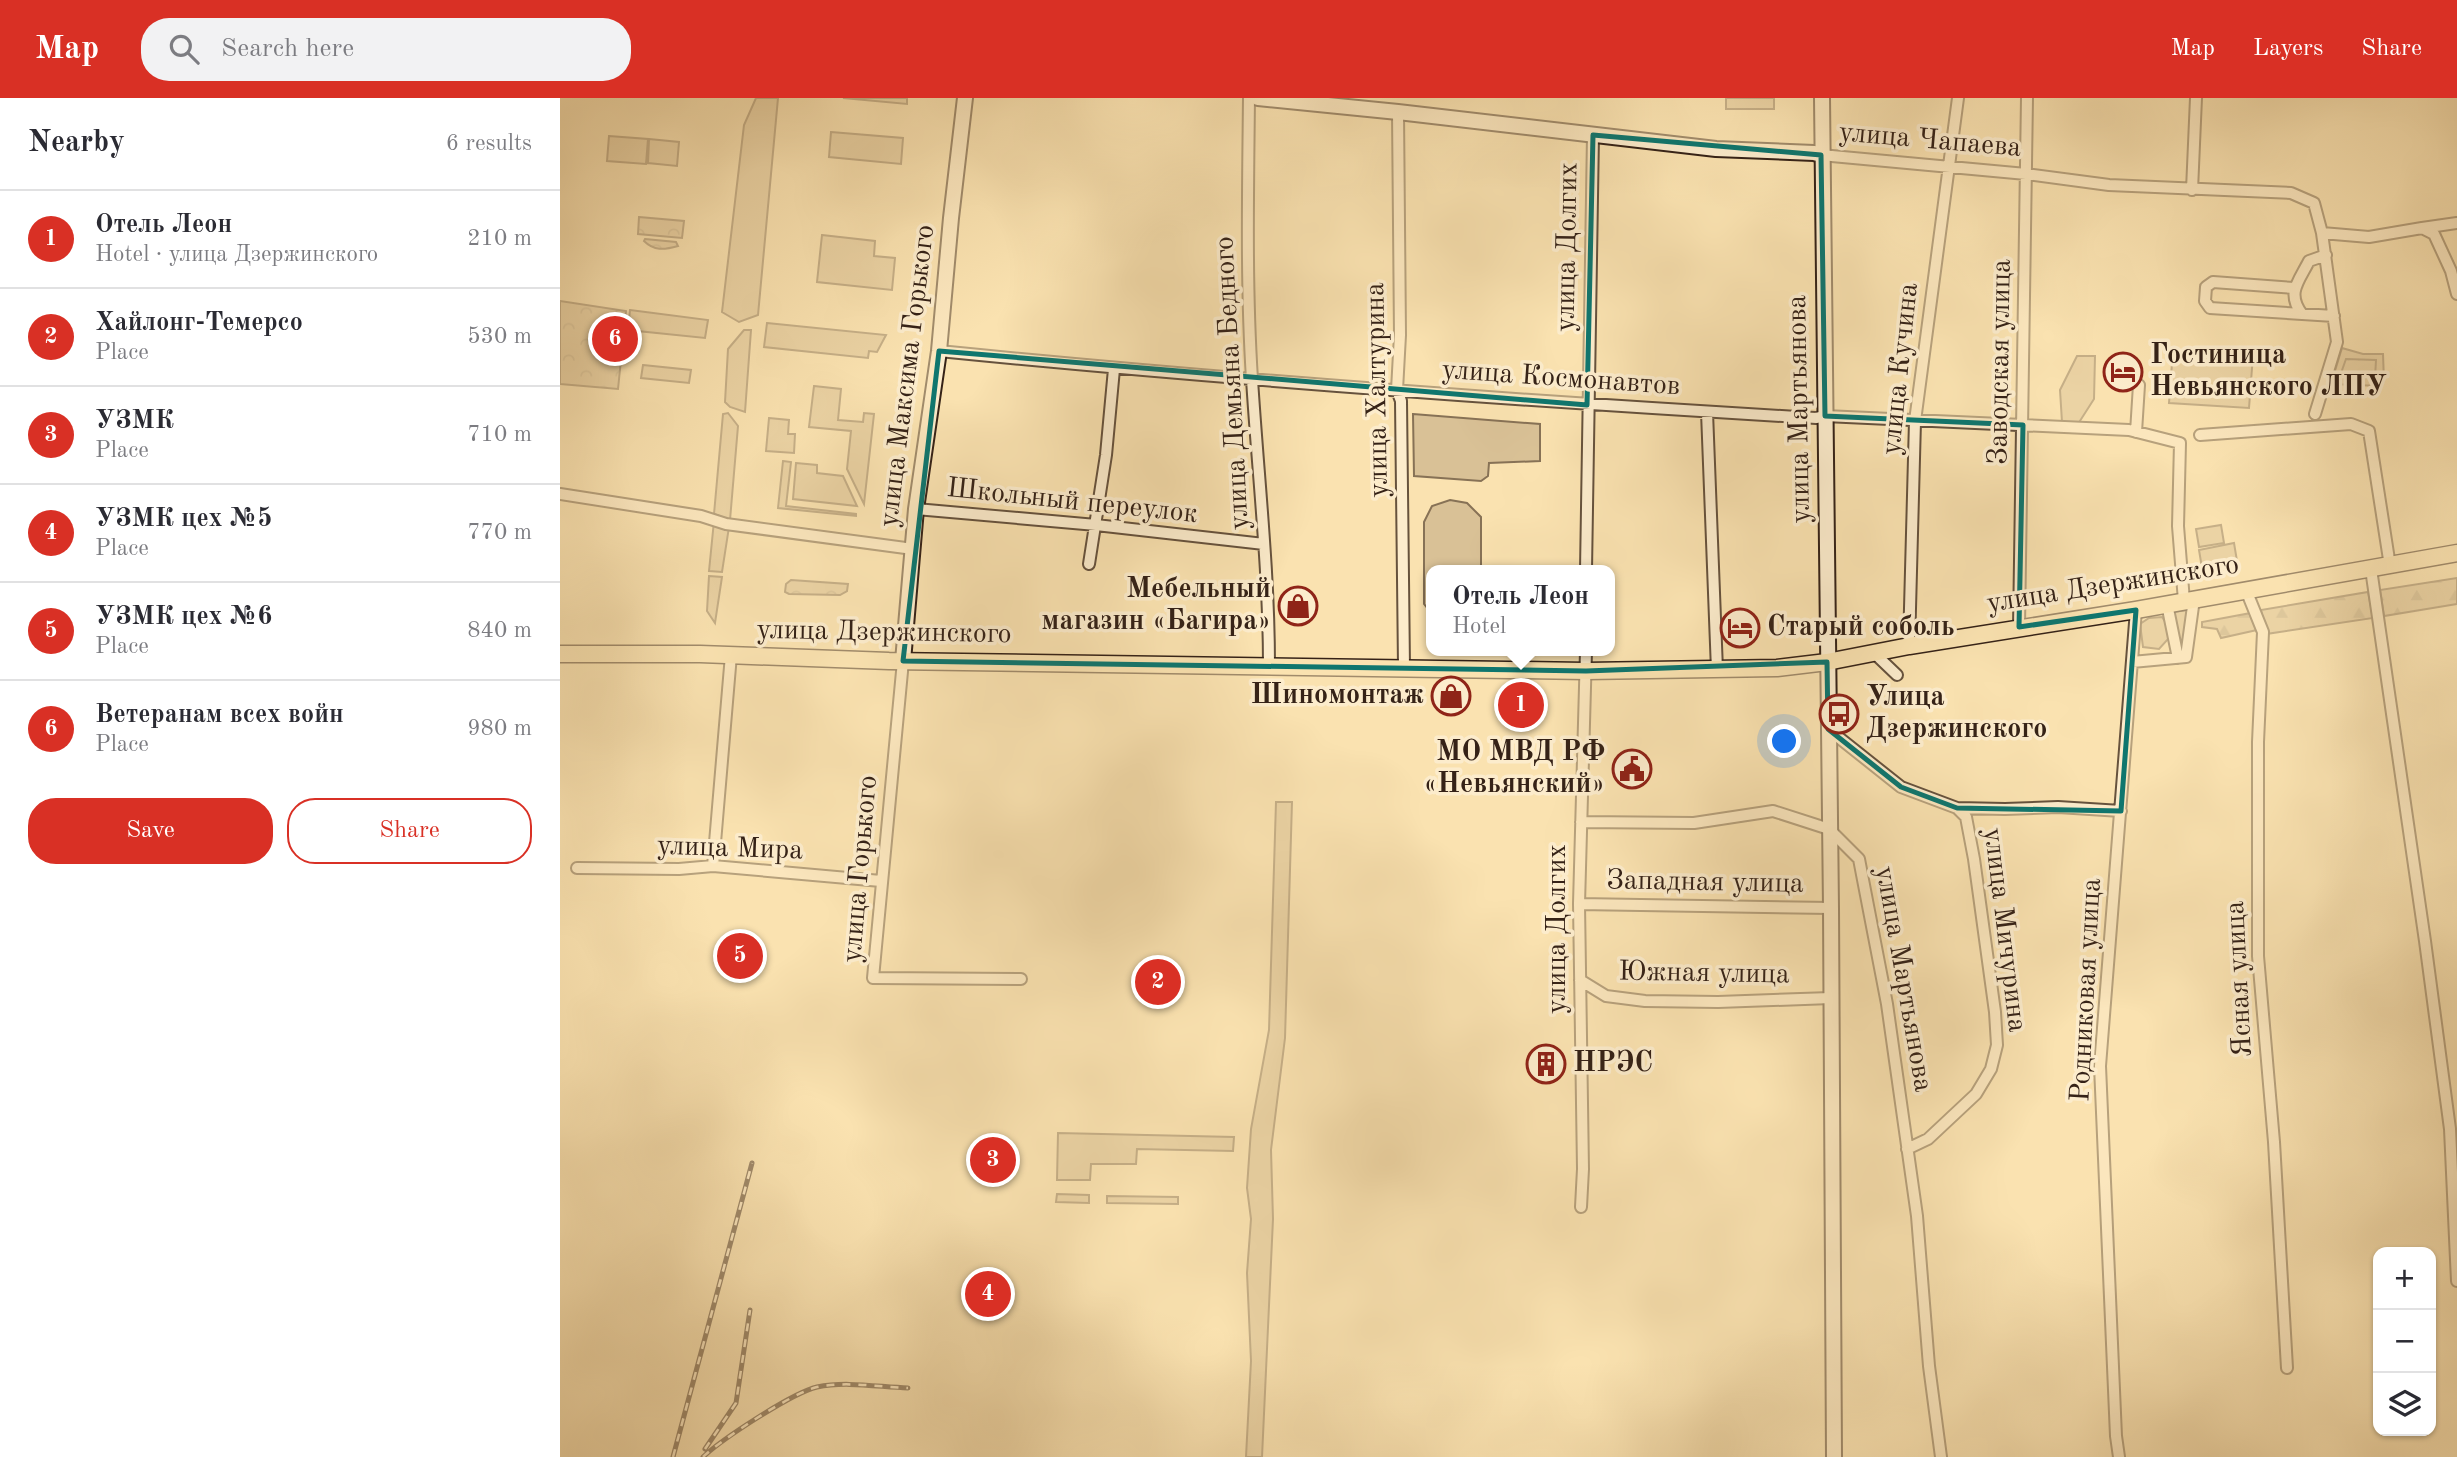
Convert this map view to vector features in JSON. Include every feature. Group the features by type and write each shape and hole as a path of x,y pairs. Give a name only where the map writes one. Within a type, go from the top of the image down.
{"main road":[{"name":"улица Максима Горького","path":"903,661 916,509 939,352 965,98"},
{"name":"улица Чапаева","path":"1258,98 1716,149 1821,155"},
{"name":"улица Мартьянова","path":"1822,98 1829,829"},
{"name":"улица Дзержинского","path":"560,654 1586,671 1777,668 1827,662 2457,554"},
{"path":"1829,829 1834,1457"}],"street":[{"name":"улица Демьяна Бедного","path":"1249,98 1247,235 1252,379 1264,544 1269,666"},
{"name":"улица Кучина","path":"1909,646 1914,421 1958,98"},
{"name":"Заводская улица","path":"2019,628 2027,98"},
{"path":"2192,190 2196,98"},
{"name":"улица Халтурина","path":"1398,112 1400,335 1397,390 1401,401 1404,667"},
{"name":"улица Долгих","path":"1586,565 1593,135"},
{"name":"улица Чапаева","path":"1821,155 2026,174 2109,185 2291,193 2314,203 2326,255 2337,342 2315,414"},
{"path":"2322,233 2370,237 2457,223"},
{"path":"2422,228 2434,234 2451,271 2457,294"},
{"path":"2302,314 2294,304 2294,288 2309,261 2326,255"},
{"path":"2294,288 2213,282 2206,287 2205,301 2210,308 2334,316"},
{"name":"улица Космонавтов","path":"939,352 1114,369 1587,405 2136,432 2180,443 2178,526 2189,600"},
{"path":"1089,564 1106,455 1114,369"},
{"path":"2136,432 2139,385"},
{"path":"1707,412 1717,670"},
{"path":"2200,435 2351,424 2369,431 2390,566"},
{"path":"560,494 701,516 726,524 913,549"},
{"name":"Школьный переулок","path":"916,509 1264,544"},
{"path":"2371,569 2423,927 2449,1129 2457,1281"},
{"name":"Ясная улица","path":"2246,590 2263,632 2258,742 2258,956 2274,1142 2287,1368"},
{"path":"2132,662 2186,657 2189,600"},
{"path":"2167,604 2178,658"},
{"name":"Родниковая улица","path":"2119,1457 2100,1066 2136,610"},
{"path":"1874,653 1897,675"},
{"path":"713,866 731,655"},
{"name":"улица Долгих","path":"1581,1207 1583,1169 1579,904 1586,656"},
{"name":"улица Горького","path":"903,661 873,978 1021,979"},
{"path":"1828,729 1901,788 1957,808 2058,807 2121,810"},
{"name":"улица Мичурина","path":"1907,1149 1928,1139 1976,1094 1991,1069 1997,1045 1974,859 1966,817 1957,808"},
{"path":"1581,822 1694,823 1773,811 1829,829"},
{"name":"улица Мартьянова","path":"1829,829 1858,859 1887,1004 1917,1216 1929,1366 1941,1457"},
{"name":"улица Мира","path":"577,868 680,869 713,866 881,881"},
{"name":"Западная улица","path":"1579,904 1831,908"},
{"name":"Южная улица","path":"1580,980 1606,996 1645,1001 1718,1002 1831,998"}],"highlighted area":[{"path":"1593,135 1821,155 1825,416 2023,425 2019,627 2136,610 2121,811 1957,808 1901,787 1828,729 1827,662 1586,671 903,661 939,351 1587,405"}],"green space":[{"path":"756,98 778,98 758,315 739,322 722,312 744,125"},
{"path":"843,98 907,98 907,104"},
{"path":"1726,98 1774,98 1774,109 1726,109"},
{"path":"831,132 903,138 901,164 829,157"},
{"path":"609,136 648,139 646,164 607,161"},
{"path":"649,139 679,142 677,166 648,163"},
{"path":"639,217 684,221 682,238 638,234"},
{"path":"822,235 875,241 874,256 895,258 892,290 817,282"},
{"path":"644,241 676,242 678,246 655,248"},
{"path":"560,301 626,311 618,389 560,384"},
{"path":"630,310 708,320 705,338 628,330"},
{"path":"767,323 886,335 877,352 869,351 868,358 764,347"},
{"path":"744,330 751,330 745,412 730,407 725,402 728,349"},
{"path":"2342,348 2363,354 2383,354 2384,381 2380,386 2331,384"},
{"path":"2173,350 2253,355 2249,408 2169,403"},
{"path":"2077,356 2095,356 2094,399 2078,424 2062,422 2060,390"},
{"path":"2346,359 2376,360 2375,378 2340,376"},
{"path":"643,365 691,370 689,383 641,378"},
{"path":"814,386 841,389 838,420 863,422 864,413 874,414 864,504 847,469 851,431 809,427"},
{"path":"728,413 738,426 730,520 714,514 723,414"},
{"path":"1413,414 1540,424 1540,461 1489,463 1488,476 1481,481 1414,476"},
{"path":"769,418 789,420 788,434 795,434 794,453 766,451"},
{"path":"783,461 791,462 786,506 856,516 778,508"},
{"path":"796,463 817,465 817,473 843,476 857,506 793,499"},
{"path":"1450,500 1467,503 1481,517 1481,565 1426,565 1426,606 1424,522 1432,506"},
{"path":"714,521 729,527 722,572 709,571"},
{"path":"2221,525 2224,543 2199,547 2196,529"},
{"path":"2234,543 2237,561 2202,568 2199,550"},
{"path":"709,576 722,577 715,623 707,611"},
{"path":"2457,578 2457,604 2384,616 2380,590"},
{"path":"791,580 848,584 847,591 840,595 789,594 785,592 786,584"},
{"path":"2368,592 2373,618 2266,634 2261,610"},
{"path":"2188,610 2185,642 2180,643 2173,612"},
{"path":"2251,613 2257,630 2221,638 2217,629 2202,627 2202,622"},
{"path":"2162,617 2168,626 2169,638 2159,649 2143,647 2140,624 2149,618"},
{"path":"1276,802 1292,802 1285,1038 1271,1150 1273,1219 1262,1457 1246,1457 1251,1361 1247,1273 1251,1219 1247,1188 1251,1129 1269,1030"},
{"path":"1058,1133 1234,1137 1233,1151 1137,1149 1136,1164 1091,1164 1090,1180 1057,1180"},
{"path":"1057,1194 1089,1195 1089,1203 1056,1202"},
{"path":"1107,1196 1178,1197 1178,1204 1107,1203"}],"railway":[{"path":"673,1457 752,1163"},
{"path":"705,1449 736,1403 750,1310"},
{"path":"703,1457 758,1418 791,1398 817,1387 851,1384 908,1388"}],"place":[{"name":"Ветеранам всех войн","path":"615,339"},
{"name":"Гостиница Невьянского ЛПУ","path":"2123,372"},
{"name":"Мебельный магазин «Багира»","path":"1298,606"},
{"name":"Старый соболь","path":"1740,628"},
{"name":"Шиномонтаж","path":"1451,696"},
{"name":"Отель Леон","path":"1521,705"},
{"name":"Улица Дзержинского","path":"1839,714"},
{"name":"МО МВД РФ «Невьянский»","path":"1632,769"},
{"name":"УЗМК цех №6","path":"740,956"},
{"name":"Хайлонг-Темерсо","path":"1158,982"},
{"name":"НРЭС","path":"1546,1064"},
{"name":"УЗМК","path":"993,1160"},
{"name":"УЗМК цех №5","path":"988,1294"}]}
